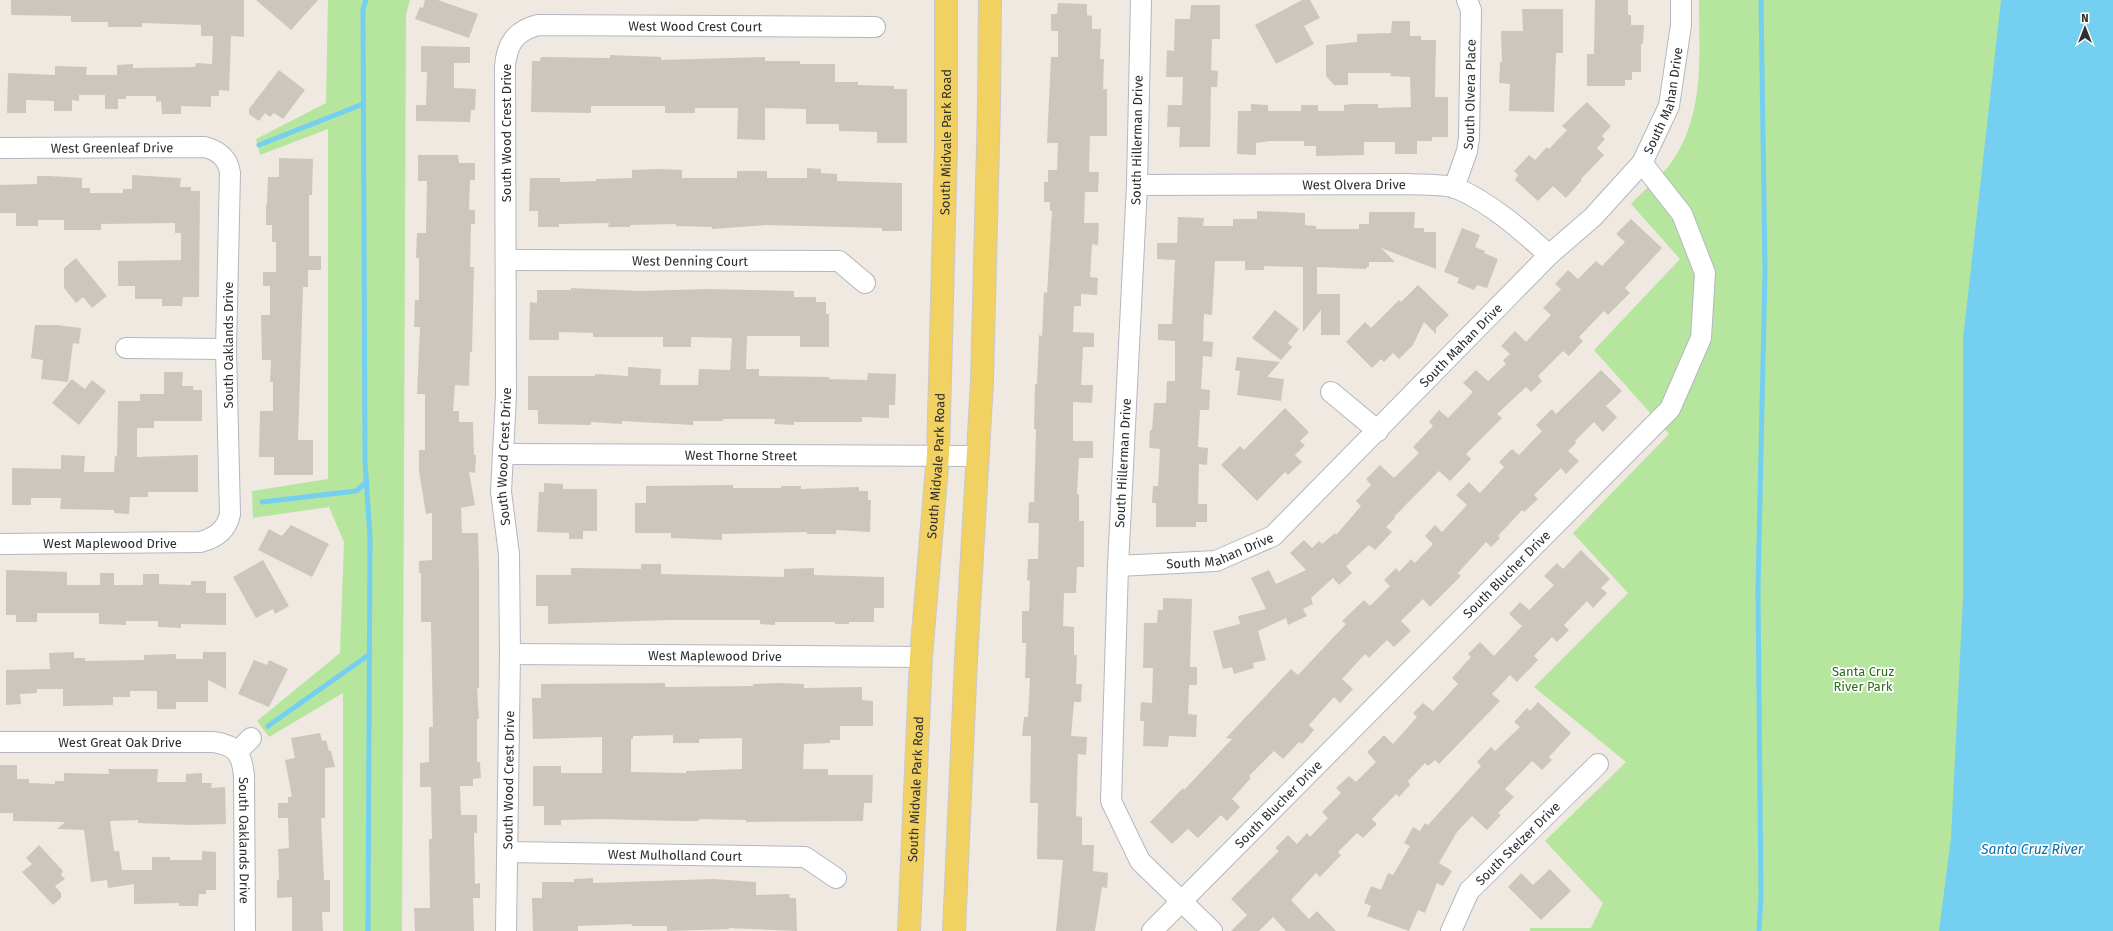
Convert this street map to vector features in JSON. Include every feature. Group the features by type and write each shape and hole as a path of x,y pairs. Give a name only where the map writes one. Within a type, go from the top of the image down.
{"main road":[{"name":"South Midvale Park Road","path":"909,931 921,657 938,455 946,147 946,0"},
{"path":"954,931 966,660 978,456 988,187 990,0"}],"street":[{"name":"South Hillerman Drive","path":"1141,0 1137,185 1118,566 1111,801 1140,861 1212,931"},
{"name":"South Olvera Place","path":"1454,188 1467,151 1469,138 1471,10 1467,0"},
{"name":"South Mahan Drive","path":"1118,566 1216,561 1273,536 1378,431 1548,255 1594,216 1642,163 1669,106 1681,25 1681,0"},
{"name":"West Wood Crest Court","path":"514,30 546,25 875,27"},
{"name":"South Wood Crest Drive","path":"506,931 510,654 509,554 501,492 504,454 506,260 505,66 508,49 514,30"},
{"name":"West Greenleaf Drive","path":"0,148 192,146 228,151"},
{"name":"South Oaklands Drive","path":"222,537 230,514 226,349 230,173 228,151"},
{"name":"South Blucher Drive","path":"1152,931 1182,903 1222,858 1670,409 1701,338 1705,273 1682,214 1642,163"},
{"name":"West Olvera Drive","path":"1137,185 1409,184 1454,188 1490,207 1522,231 1548,255"},
{"name":"West Denning Court","path":"506,260 839,261 865,283"},
{"path":"126,348 226,349"},
{"path":"1331,392 1378,431"},
{"name":"West Thorne Street","path":"504,454 978,456"},
{"name":"West Maplewood Drive","path":"0,544 200,542 222,537"},
{"name":"West Maplewood Drive","path":"510,654 921,657"},
{"name":"West Great Oak Drive","path":"0,742 213,742 232,747 244,745"},
{"name":"South Oaklands Drive","path":"244,745 245,931"},
{"name":"South Stelzer Drive","path":"1451,931 1469,890 1598,764"},
{"name":"West Mulholland Court","path":"507,852 805,856 836,878"}],"green space":[{"path":"328,0 410,0 406,15 402,931 343,931 343,693 269,737 257,721 340,653 344,542 329,507 253,518 252,491 328,479 328,129 260,155 256,139 326,103"},
{"name":"Santa Cruz River Park","path":"1699,0 2113,0 2113,931 1530,931 1530,928 1591,928 1603,903 1545,841 1626,762 1534,687 1628,593 1573,533 1669,434 1594,350 1680,259 1631,204 1669,166 1683,142 1691,122 1698,83"}],"water":[{"name":"Santa Cruz River","path":"2001,0 2113,0 2113,931 1939,931 1951,838 1963,597 1963,339"}],"building":[{"path":"11,0 244,0 244,37 231,36 229,91 219,90 219,96 211,96 211,107 181,106 181,114 162,114 161,101 156,102 156,96 126,96 126,99 118,99 118,109 105,109 105,95 79,95 79,101 72,100 72,111 54,111 54,101 26,100 26,113 7,113 8,73 55,75 55,66 87,67 86,75 117,75 117,65 133,64 133,68 195,67 196,63 212,64 213,36 201,36 201,25 142,23 142,27 108,27 108,22 71,22 71,16 11,15"},
{"path":"256,0 318,0 291,30"},
{"path":"425,0 438,0 478,14 469,38 415,19 420,7 423,8"},
{"path":"1302,0 1310,0 1320,18 1304,26 1314,44 1276,64 1255,25"},
{"path":"1595,0 1628,0 1628,15 1631,15 1631,25 1644,25 1643,44 1641,44 1641,72 1632,72 1632,80 1625,80 1625,86 1587,86 1587,54 1594,54"},
{"path":"1058,3 1087,4 1087,15 1092,16 1092,29 1101,29 1100,59 1104,59 1103,89 1107,89 1107,136 1090,136 1089,172 1099,172 1098,192 1085,192 1084,223 1099,223 1098,245 1092,244 1090,277 1098,278 1097,295 1081,294 1081,306 1074,306 1073,332 1094,333 1094,347 1083,347 1081,385 1093,385 1092,403 1073,402 1073,441 1093,441 1093,458 1079,458 1077,494 1079,494 1079,521 1084,521 1084,567 1077,567 1076,593 1064,593 1063,626 1074,627 1074,655 1077,655 1076,684 1082,684 1081,702 1074,702 1071,736 1087,737 1086,755 1078,754 1076,816 1082,817 1082,845 1094,845 1093,871 1108,873 1107,888 1102,887 1095,931 1056,931 1063,860 1037,859 1038,803 1030,803 1031,736 1022,736 1024,717 1028,717 1030,678 1025,678 1026,643 1022,643 1022,611 1029,611 1030,581 1027,580 1028,559 1038,559 1039,523 1028,523 1029,502 1034,502 1036,429 1034,429 1035,384 1037,384 1039,335 1042,336 1044,292 1047,293 1052,211 1050,211 1050,202 1044,202 1044,182 1048,182 1048,170 1057,170 1058,143 1047,143 1051,57 1058,57 1058,31 1051,31 1051,14 1057,14"},
{"path":"1191,5 1220,5 1220,39 1212,39 1211,70 1218,71 1217,87 1211,87 1210,147 1179,147 1180,127 1167,127 1168,105 1182,105 1183,77 1166,77 1167,50 1174,51 1175,19 1190,19"},
{"path":"1522,9 1563,9 1563,53 1556,53 1554,112 1509,111 1510,84 1499,83 1500,62 1502,62 1501,31 1523,31"},
{"path":"1392,21 1410,21 1410,36 1421,36 1421,40 1436,40 1435,97 1448,97 1448,137 1432,137 1432,141 1417,141 1417,154 1395,154 1395,142 1364,142 1364,155 1316,156 1316,146 1304,146 1304,141 1270,141 1256,143 1256,155 1237,154 1238,111 1251,111 1251,104 1268,105 1268,111 1301,111 1301,105 1318,105 1318,111 1344,111 1344,105 1352,104 1378,104 1378,108 1411,107 1410,77 1390,76 1391,73 1348,73 1348,85 1334,85 1326,76 1326,45 1357,42 1357,34 1391,33"},
{"path":"421,46 470,47 470,63 454,63 454,88 476,89 475,110 471,110 470,122 416,121 416,105 426,105 427,72 421,72"},
{"path":"610,55 661,57 661,60 765,57 765,61 800,61 800,64 835,64 835,82 858,82 858,85 894,86 894,89 907,89 907,143 877,143 877,132 839,131 839,124 806,124 806,109 765,108 765,140 737,139 738,108 695,108 695,113 665,113 665,106 591,106 591,113 531,112 532,61 540,61 541,57 610,58"},
{"path":"279,70 305,90 283,119 274,113 270,117 265,113 259,121 249,114 249,109"},
{"path":"1587,102 1611,126 1602,136 1605,139 1597,148 1604,155 1581,179 1582,180 1566,198 1553,186 1538,201 1515,180 1518,175 1514,171 1529,155 1535,160 1547,147 1549,149 1567,130 1562,126"},
{"path":"418,155 458,155 459,163 475,163 475,180 470,180 469,210 475,210 475,224 471,224 470,267 474,267 472,352 470,352 469,386 455,385 453,411 459,411 459,422 473,422 474,455 476,455 475,473 469,472 475,505 461,508 462,533 478,533 479,688 477,688 479,719 477,719 477,762 480,762 481,778 473,779 473,786 460,786 461,815 477,815 477,833 474,833 475,884 480,883 480,898 473,898 474,931 415,931 414,908 430,908 429,839 432,839 431,787 420,787 420,763 429,762 429,727 433,727 431,622 421,622 421,573 419,573 419,561 432,560 432,513 426,514 419,471 419,450 425,450 425,394 417,394 420,327 414,327 415,300 419,300 419,258 416,258 417,233 426,233 427,181 418,181"},
{"path":"279,158 313,159 312,195 309,195 309,256 321,256 321,270 308,270 308,287 303,287 298,440 313,440 313,475 274,475 274,457 259,457 260,411 273,411 273,382 270,382 271,360 262,360 261,315 270,315 270,286 263,286 263,272 276,272 276,242 272,242 272,225 266,225 266,204 268,177 279,177"},
{"path":"807,168 821,169 821,173 837,174 837,181 902,183 902,231 882,231 882,228 766,225 712,229 712,227 676,226 676,224 608,227 609,223 559,224 559,227 538,227 538,211 529,211 530,178 560,178 560,182 596,181 596,179 632,178 632,170 660,169 682,170 682,178 737,178 737,171 767,171 767,178 807,178"},
{"path":"132,175 181,178 180,187 191,187 191,191 200,191 199,297 183,297 182,306 162,306 162,299 135,299 135,286 118,286 118,261 181,260 181,233 175,233 175,223 101,224 101,230 64,230 64,220 38,220 38,226 16,226 16,213 0,213 0,185 37,184 37,176 82,178 82,188 90,188 90,193 123,193 123,189 132,189"},
{"path":"1257,211 1305,213 1305,225 1316,226 1316,229 1359,229 1359,224 1369,224 1369,212 1415,212 1414,228 1424,228 1424,232 1436,232 1436,269 1381,248 1395,262 1369,262 1369,267 1366,267 1367,269 1317,267 1317,294 1340,294 1340,335 1321,335 1321,310 1303,332 1303,267 1264,266 1264,270 1245,270 1245,261 1215,261 1212,315 1204,314 1203,341 1213,342 1212,357 1203,356 1201,389 1210,390 1209,410 1200,410 1198,447 1208,448 1207,465 1199,464 1198,504 1207,504 1207,522 1196,522 1196,527 1156,527 1156,503 1152,503 1153,486 1158,486 1160,449 1149,448 1150,430 1152,430 1154,403 1166,403 1167,381 1175,381 1175,341 1158,340 1158,324 1172,324 1175,260 1157,259 1157,243 1177,243 1178,217 1204,218 1203,226 1233,226 1233,219 1257,219"},
{"path":"1631,219 1662,248 1625,288 1630,293 1608,315 1604,311 1579,337 1583,341 1569,356 1563,351 1538,376 1542,381 1531,392 1526,387 1497,414 1502,418 1466,454 1471,459 1450,481 1439,471 1394,517 1395,518 1386,527 1392,532 1375,550 1369,545 1346,566 1352,573 1339,585 1333,578 1311,598 1313,604 1303,609 1307,616 1288,625 1286,618 1258,631 1266,660 1253,663 1254,668 1234,674 1232,667 1223,669 1213,631 1240,624 1238,616 1266,609 1251,578 1269,570 1276,584 1306,570 1290,553 1304,540 1312,548 1319,541 1322,544 1335,533 1336,535 1361,506 1356,501 1371,485 1366,479 1380,465 1394,478 1419,453 1413,447 1433,426 1429,422 1439,410 1448,418 1473,392 1463,383 1476,370 1488,381 1506,364 1503,360 1510,354 1501,346 1515,331 1526,342 1551,315 1543,308 1561,289 1555,284 1568,270 1578,279 1596,261 1602,266 1625,242 1616,234"},
{"path":"1462,228 1480,235 1475,247 1498,259 1487,288 1477,285 1474,290 1457,283 1459,278 1444,272"},
{"path":"76,258 107,296 92,308 83,297 76,303 64,288 64,268"},
{"path":"1418,285 1449,315 1436,328 1436,334 1424,322 1413,345 1399,359 1393,353 1384,362 1381,359 1372,368 1346,342 1365,322 1371,328 1399,300 1401,302"},
{"path":"571,288 640,291 707,289 794,291 794,297 816,297 816,302 826,302 826,314 829,314 829,347 800,347 800,336 747,336 746,369 759,369 759,376 829,377 829,379 867,380 868,373 896,374 895,405 889,405 889,418 862,417 862,422 794,422 794,425 774,424 775,419 723,419 723,421 693,421 693,425 622,421 622,424 591,422 591,425 538,424 538,410 528,410 528,376 595,376 595,374 628,376 628,367 661,369 660,385 698,385 699,369 730,370 732,338 691,337 691,347 663,347 663,337 593,337 593,333 559,332 559,340 529,340 530,302 537,303 537,290 571,290"},
{"path":"1275,310 1299,329 1288,343 1292,347 1281,360 1252,338"},
{"path":"35,325 57,325 81,328 79,344 73,343 68,382 41,379 43,360 31,358"},
{"path":"1237,357 1280,362 1267,377 1284,379 1281,401 1237,395 1240,371 1235,370"},
{"path":"1601,370 1622,391 1606,406 1617,417 1603,432 1594,422 1575,441 1576,443 1568,451 1579,461 1566,474 1561,468 1534,495 1538,499 1524,512 1522,510 1498,536 1500,538 1491,547 1486,542 1458,573 1461,576 1430,607 1423,599 1401,621 1411,631 1394,647 1387,640 1369,658 1365,654 1342,679 1353,689 1340,703 1334,697 1309,725 1314,730 1302,744 1299,742 1283,759 1274,751 1249,776 1251,778 1232,799 1240,807 1227,821 1221,815 1198,838 1188,829 1172,844 1150,822 1183,788 1184,790 1232,739 1226,738 1291,669 1298,675 1346,624 1342,621 1364,600 1370,606 1390,586 1384,580 1396,568 1399,572 1411,559 1415,563 1433,544 1425,536 1435,525 1442,532 1467,505 1456,495 1469,482 1480,493 1504,467 1499,462 1512,449 1519,455 1542,431 1536,425 1552,409 1556,414"},
{"path":"164,372 183,372 182,386 193,386 193,390 202,390 202,421 154,421 154,428 137,428 137,457 198,455 198,492 148,492 148,497 130,497 129,514 114,513 114,510 60,509 61,498 31,498 31,505 12,505 12,468 61,469 61,455 85,456 84,472 114,472 115,456 117,456 118,401 140,401 140,394 164,394"},
{"path":"72,379 85,389 92,380 106,391 79,425 52,403"},
{"path":"1285,408 1309,432 1300,441 1305,445 1295,455 1302,462 1288,475 1285,472 1257,501 1221,465 1240,446 1244,450"},
{"path":"544,483 563,484 563,489 597,489 597,531 583,531 583,539 569,539 569,533 537,532 539,492 544,492"},
{"path":"733,485 733,488 781,488 781,486 801,486 801,489 859,487 859,491 868,491 868,500 871,500 870,532 836,530 836,534 807,534 807,532 722,534 722,540 671,538 671,533 635,533 635,503 646,503 646,486"},
{"path":"291,525 329,544 312,577 258,550 269,529 282,536"},
{"path":"1581,550 1610,579 1601,588 1607,593 1593,608 1587,601 1564,625 1569,630 1557,642 1552,637 1534,656 1538,660 1517,682 1510,675 1492,694 1500,701 1439,764 1435,760 1428,766 1425,763 1408,781 1410,785 1399,797 1396,794 1372,819 1377,824 1363,838 1357,833 1338,852 1341,855 1320,877 1316,873 1291,900 1309,919 1317,911 1336,931 1286,931 1273,917 1259,931 1231,931 1247,915 1231,899 1279,851 1275,848 1288,835 1297,844 1307,833 1310,837 1328,818 1322,812 1341,793 1336,788 1349,776 1356,782 1376,762 1367,752 1384,735 1393,744 1417,717 1413,713 1423,703 1433,711 1458,684 1452,678 1471,657 1468,654 1480,642 1494,656 1522,626 1509,614 1520,602 1529,610 1554,585 1544,576 1557,563 1563,569"},
{"path":"263,560 289,606 275,614 273,609 256,618 233,577"},
{"path":"641,564 661,564 661,574 784,577 784,569 814,568 814,575 884,577 884,608 874,608 874,622 849,622 849,624 835,624 835,622 775,622 775,625 760,624 760,620 670,620 548,624 548,606 536,606 536,575 571,575 571,568 641,569"},
{"path":"6,570 67,572 67,585 100,585 100,573 114,573 114,585 143,585 143,574 159,574 159,584 191,585 191,581 206,581 206,593 226,593 226,625 181,624 181,628 158,627 158,621 126,621 126,625 99,624 99,613 37,613 37,622 16,622 16,615 6,615"},
{"path":"1163,598 1192,599 1190,667 1197,667 1197,685 1189,685 1188,714 1197,715 1196,737 1169,736 1168,747 1143,746 1144,721 1140,721 1141,702 1152,703 1153,668 1143,668 1144,623 1157,623 1158,610 1163,610"},
{"path":"74,652 74,658 85,658 85,661 144,660 144,655 176,654 176,659 203,659 203,652 226,652 226,689 208,680 208,702 176,702 176,709 157,709 157,691 130,691 130,697 113,697 113,705 63,706 63,689 37,689 37,693 20,694 21,704 6,705 6,670 50,669 49,653"},
{"path":"254,660 267,665 269,660 288,669 269,707 238,694"},
{"path":"665,683 665,687 753,686 753,684 779,683 804,684 804,688 862,687 862,700 873,701 873,726 840,726 840,740 830,740 830,743 804,744 803,769 828,769 828,775 873,775 872,803 864,803 863,821 746,822 746,820 699,819 699,821 680,821 600,819 561,820 561,825 544,825 544,806 533,806 533,766 561,766 561,773 602,773 602,737 533,739 532,698 541,698 541,684","holes":["673,735 673,743 699,743 699,739 742,738 742,769 686,771 686,773 631,772 631,739 633,739 633,736"]},
{"path":"1538,702 1571,733 1549,757 1552,760 1542,770 1532,761 1505,789 1514,797 1498,813 1501,815 1487,830 1472,816 1457,832 1439,863 1452,871 1443,886 1437,883 1425,913 1418,910 1409,931 1367,916 1371,906 1364,903 1371,886 1381,890 1388,873 1393,875 1410,846 1404,843 1413,827 1420,831 1425,823 1428,825 1481,766 1477,762 1491,747 1495,751 1520,727 1514,722 1527,708 1530,711"},
{"path":"320,733 322,741 326,740 329,751 331,751 335,767 325,768 325,818 321,818 324,880 330,880 330,912 322,912 323,931 292,931 292,897 277,898 277,880 279,880 278,849 289,848 288,818 278,818 278,803 288,803 288,797 292,797 285,760 295,758 291,738"},
{"path":"0,765 17,765 17,779 29,779 29,783 55,784 55,781 64,781 64,773 109,774 108,769 158,769 157,782 186,782 186,774 202,773 202,783 212,783 211,788 225,787 226,824 191,825 138,823 138,820 110,821 114,851 119,851 122,870 152,870 152,857 170,857 170,860 202,860 202,851 216,852 216,890 206,890 206,894 199,894 198,906 179,906 179,903 134,904 134,884 108,888 107,880 91,882 84,830 57,829 65,822 13,821 13,813 0,813"},
{"path":"39,845 63,871 61,875 65,879 55,886 61,893 61,898 53,905 22,872 32,864 26,858"},
{"path":"1550,869 1571,891 1541,920 1508,887 1521,873 1533,885"},
{"path":"593,878 593,883 713,879 756,882 756,895 789,894 790,898 796,898 797,931 729,928 667,931 667,926 632,926 632,924 578,926 578,931 533,931 532,898 542,898 542,882 574,882 574,879"}],"waterway":[{"path":"366,0 363,9 365,461 370,537 368,931"},
{"path":"1759,931 1761,897 1758,590 1765,271 1761,0"},
{"path":"259,145 363,104"},
{"path":"262,502 356,491 367,482"},
{"path":"268,726 370,654"}]}
